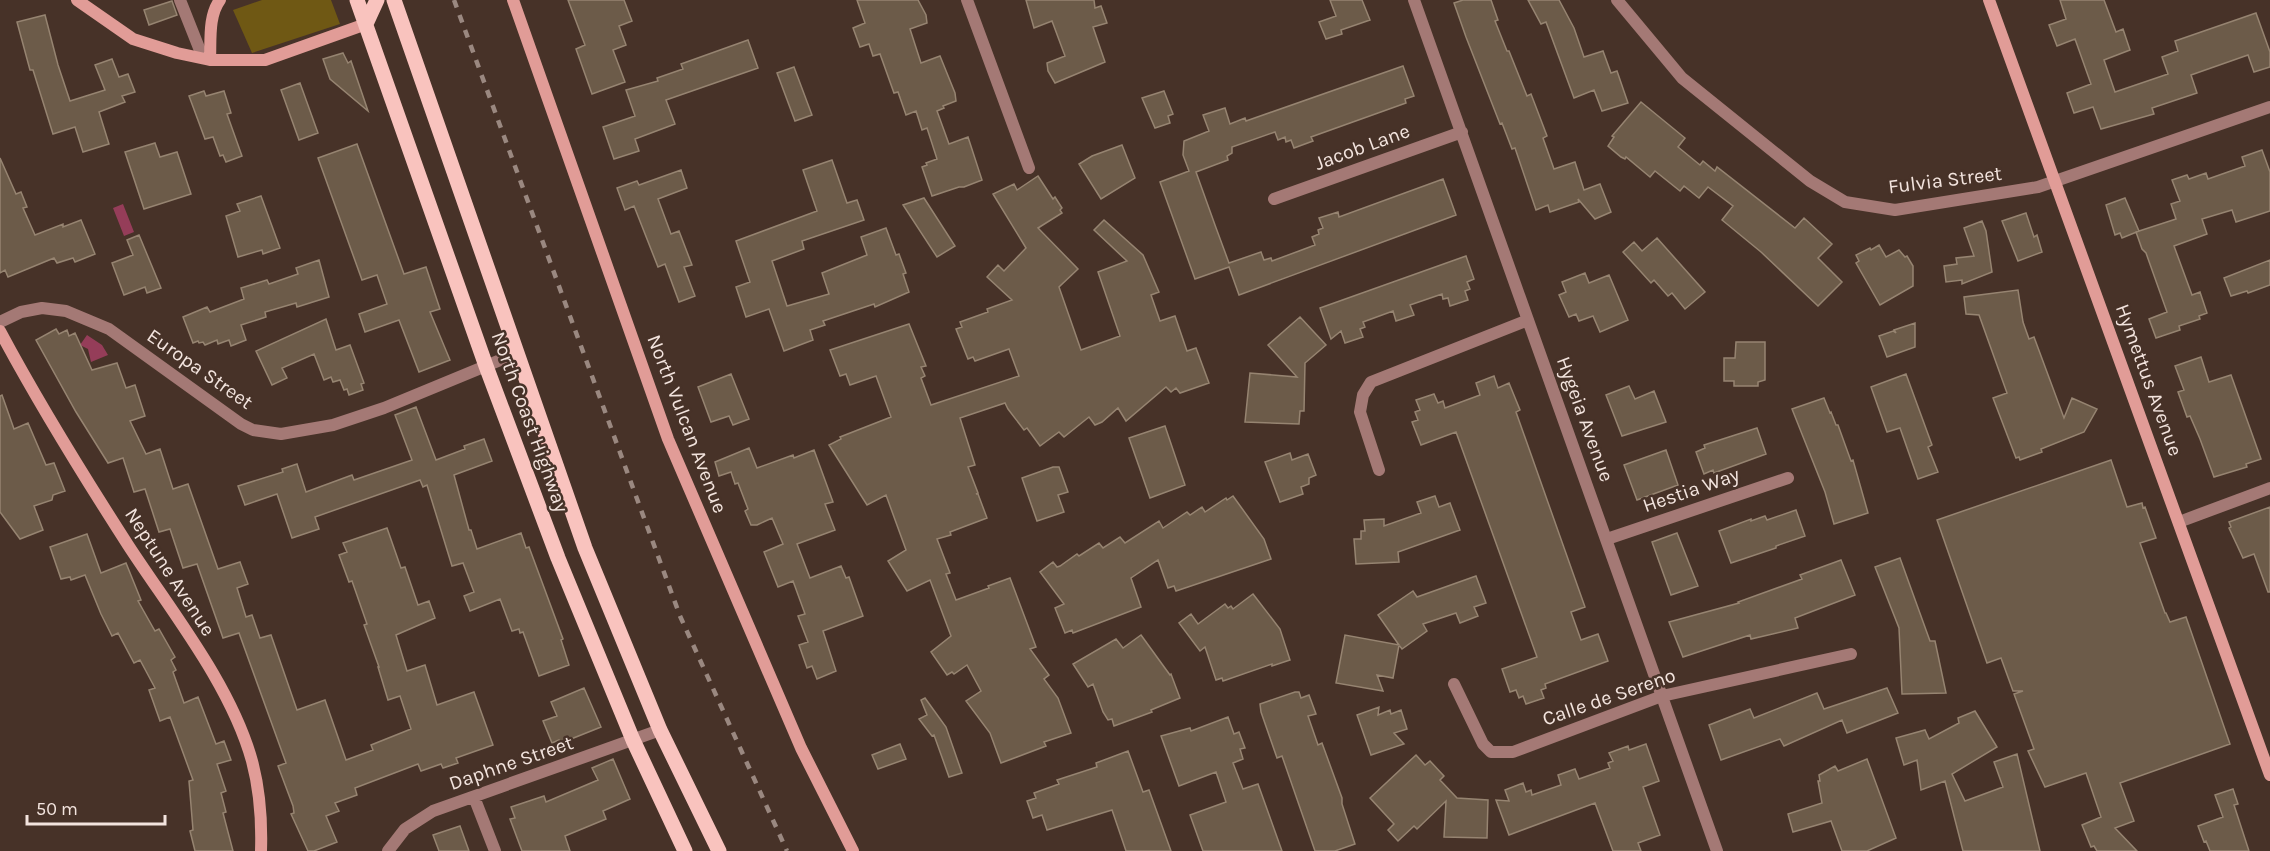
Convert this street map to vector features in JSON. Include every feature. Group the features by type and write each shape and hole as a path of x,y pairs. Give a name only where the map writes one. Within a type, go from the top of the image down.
{"main road":[{"name":"North Coast Highway","path":"357,0 486,366 558,558 633,740 685,851"},
{"path":"366,24 377,0"},
{"name":"North Coast Highway","path":"394,0 585,548 660,730 719,851"}],"street":[{"path":"77,0 87,4 134,39 177,53 207,59 265,60 366,24"},
{"path":"180,0 207,59"},
{"path":"207,59 212,18 215,6 220,0"},
{"name":"North Vulcan Avenue","path":"513,0 668,439 801,748 853,851"},
{"path":"967,0 1029,168"},
{"name":"Hygeia Avenue","path":"1414,0 1717,851"},
{"name":"Fulvia Street","path":"1617,0 1682,78 1810,181 1845,202 1895,210 2038,187 2270,107"},
{"name":"Hymettus Avenue","path":"1989,0 2270,775"},
{"name":"Jacob Lane","path":"1274,199 1462,132"},
{"name":"Europa Street","path":"0,322 21,312 42,308 66,311 109,329 241,424 253,430 281,434 333,425 384,408 517,353"},
{"path":"1379,470 1360,412 1363,395 1371,382 1528,320"},
{"name":"Neptune Avenue","path":"0,331 30,388 129,547 177,616 229,705 252,760 259,792 261,851"},
{"name":"Hestia Way","path":"1607,539 1788,478"},
{"path":"2179,522 2270,488"},
{"name":"Calle de Sereno","path":"1454,684 1483,744 1491,752 1513,752 1662,696 1851,654"},
{"name":"Daphne Street","path":"388,851 405,829 433,811 660,730"},
{"path":"474,796 495,851"}],"shaded area":[{"path":"262,0 331,0 340,24 252,53 233,10"},
{"path":"123,204 134,232 124,236 113,208"},
{"path":"87,335 102,345 108,355 91,362 88,349 80,345"}],"building":[{"path":"568,0 624,0 632,21 619,26 626,45 613,50 625,82 592,94 576,49 585,45"},
{"path":"857,0 918,0 926,15 927,23 910,29 921,63 940,56 955,93 956,101 937,111 949,144 968,137 982,180 932,196 922,167 937,159 927,128 922,130 916,111 906,115 898,92 894,93 880,54 873,56 869,44 860,47 853,28 865,23"},
{"path":"1026,0 1094,0 1095,8 1101,6 1107,23 1093,27 1105,62 1055,83 1048,71 1047,63 1065,56 1052,21 1034,28"},
{"path":"1330,0 1362,0 1370,20 1341,30 1342,34 1326,39 1319,22 1336,16"},
{"path":"1463,0 1491,0 1498,20 1495,21 1507,51 1509,51 1527,96 1531,94 1547,136 1543,138 1554,169 1575,162 1584,190 1600,184 1611,212 1595,219 1578,199 1579,202 1550,212 1548,205 1536,210 1515,148 1512,149 1502,123 1500,124 1454,3"},
{"path":"1528,0 1559,0 1574,28 1584,57 1603,51 1611,73 1617,71 1628,103 1602,111 1594,90 1574,98 1546,22 1541,24"},
{"path":"2060,0 2104,0 2116,32 2123,29 2130,50 2104,60 2115,92 2168,74 2162,57 2178,51 2175,41 2256,13 2270,52 2270,67 2254,72 2248,55 2191,75 2197,93 2152,108 2154,114 2101,129 2093,107 2074,113 2067,93 2091,84 2075,39 2057,46 2049,25 2066,19"},
{"path":"172,1 177,15 149,25 144,10"},
{"path":"45,15 70,101 105,90 95,65 112,59 119,77 128,74 135,92 122,96 125,102 99,112 109,144 83,152 75,127 53,134 33,70 30,70 17,22"},
{"path":"748,40 758,68 666,100 675,124 635,139 639,151 614,159 603,127 635,116 626,90 658,81 657,78 683,69 681,64"},
{"path":"343,53 348,63 351,61 368,111 330,79 323,59"},
{"path":"1403,66 1414,96 1405,99 1406,103 1311,137 1313,141 1294,148 1291,140 1286,142 1285,137 1278,140 1275,132 1232,147 1232,153 1227,156 1228,160 1196,172 1229,263 1261,252 1264,260 1271,258 1272,261 1315,245 1312,237 1319,234 1318,230 1323,228 1319,218 1338,212 1339,217 1443,179 1456,215 1239,295 1229,267 1195,279 1160,182 1189,171 1183,155 1184,141 1209,131 1203,115 1225,108 1230,124 1245,118 1246,121"},
{"path":"794,67 812,115 795,121 777,73"},
{"path":"300,83 318,133 299,140 281,90"},
{"path":"204,91 206,96 224,91 231,113 227,114 242,156 226,162 223,155 220,156 213,137 205,139 189,96"},
{"path":"1164,91 1173,114 1168,116 1170,123 1155,128 1142,98"},
{"path":"1641,102 1685,138 1678,147 1700,165 1703,161 1715,171 1717,167 1795,228 1804,218 1832,244 1818,258 1842,282 1818,306 1761,252 1722,220 1733,206 1708,187 1699,198 1684,186 1680,191 1655,171 1650,177 1626,157 1625,159 1621,157 1608,146 1614,137 1612,136"},
{"path":"155,143 160,157 177,152 191,194 144,209 125,152"},
{"path":"357,144 404,274 426,267 440,309 430,312 450,360 419,372 399,320 365,332 359,314 387,304 377,275 362,280 318,158"},
{"path":"1122,145 1135,178 1101,199 1079,164 1092,156"},
{"path":"2262,150 2270,172 2270,211 2236,222 2232,210 2202,219 2207,234 2174,246 2192,295 2200,292 2207,313 2199,316 2200,319 2179,326 2180,330 2156,338 2149,319 2167,312 2136,232 2176,219 2171,204 2180,201 2172,180 2187,175 2189,179 2206,173 2208,179 2245,166 2242,157"},
{"path":"0,158 16,194 21,192 27,207 23,208 35,235 81,220 95,254 75,262 73,258 57,263 54,258 8,277 5,270 0,273"},
{"path":"832,160 847,203 857,200 864,220 802,241 804,249 772,261 787,306 829,294 822,273 867,255 861,237 886,228 896,255 899,254 906,273 903,274 909,292 875,307 874,304 823,321 825,325 810,330 813,340 784,351 769,309 746,317 736,287 750,282 736,241 817,211 803,170"},
{"path":"681,170 687,188 658,199 671,234 679,231 692,265 684,267 695,296 679,302 665,264 658,267 634,206 625,210 617,188 637,181 639,185"},
{"path":"1038,176 1053,199 1055,197 1062,208 1060,210 1062,213 1038,228 1078,269 1059,287 1081,350 1120,336 1098,272 1127,261 1094,230 1104,220 1143,255 1159,292 1151,295 1160,321 1175,316 1187,351 1196,348 1209,383 1180,393 1176,388 1171,392 1166,387 1126,421 1118,408 1102,422 1095,425 1089,417 1064,437 1059,432 1040,446 1027,428 1024,430 1005,403 960,418 975,465 968,467 978,493 976,494 978,494 987,518 937,539 950,573 946,574 956,600 1010,578 1036,647 1030,649 1049,675 1044,679 1058,698 1071,733 1044,742 1046,746 1001,763 990,733 966,701 981,691 967,665 954,674 952,672 947,675 931,652 951,636 930,580 907,591 888,561 906,550 886,495 867,505 829,445 841,439 840,437 891,417 876,376 850,385 846,374 840,376 830,350 909,324 926,366 921,367 925,376 921,378 931,405 1019,376 1009,349 975,361 973,357 968,359 956,329 962,327 960,322 1012,300 987,277 998,265 1004,271 1026,248 993,194 1014,184 1017,190"},
{"path":"261,196 280,248 263,254 262,250 238,257 226,216 240,211 237,204"},
{"path":"924,198 955,246 937,257 903,205"},
{"path":"2125,198 2139,231 2122,238 2120,233 2115,235 2106,205"},
{"path":"2026,213 2034,237 2037,235 2042,252 2018,261 2002,221"},
{"path":"1982,221 1986,231 1992,272 1962,284 1962,280 1946,282 1944,266 1957,264 1956,258 1974,256 1964,228"},
{"path":"139,235 161,288 147,293 145,287 124,295 112,263 133,255 127,240"},
{"path":"1657,238 1705,292 1685,309 1672,293 1668,296 1654,280 1651,283 1623,252 1634,242 1642,251"},
{"path":"1879,245 1886,257 1899,250 1905,257 1907,256 1913,266 1913,286 1880,305 1856,263 1859,261 1856,255"},
{"path":"1466,256 1474,279 1467,282 1470,289 1465,291 1468,300 1450,306 1448,298 1443,299 1442,294 1410,305 1414,315 1396,321 1393,311 1363,322 1365,327 1360,329 1363,337 1345,343 1341,331 1331,339 1320,308"},
{"path":"319,260 329,297 297,307 296,303 265,312 266,317 241,325 246,340 231,346 229,340 218,344 217,340 205,345 198,341 193,343 183,317 207,307 210,312 244,299 241,288 267,280 269,284 298,274 296,268"},
{"path":"2270,260 2270,285 2231,296 2224,278"},
{"path":"1585,273 1589,283 1609,275 1628,320 1600,332 1593,316 1579,321 1576,314 1569,317 1559,295 1566,292 1562,282"},
{"path":"2018,290 2023,322 2029,339 2034,337 2064,418 2072,398 2097,409 2084,432 2020,460 2019,457 2016,458 1993,398 2007,393 1979,315 1966,314 1964,297"},
{"path":"1300,317 1326,345 1305,363 1304,411 1300,411 1299,424 1245,422 1250,373 1297,377 1268,345"},
{"path":"326,319 336,350 350,345 364,383 361,384 363,390 349,395 340,380 333,382 331,377 324,380 314,354 282,368 287,378 272,385 256,351"},
{"path":"1915,323 1915,347 1887,357 1879,336 1893,331 1896,333 1894,330"},
{"path":"56,329 59,334 67,330 69,336 75,333 92,370 117,363 126,388 135,385 145,416 130,421 146,454 160,449 173,489 188,484 218,569 240,562 248,584 237,588 246,617 252,615 260,638 271,635 297,710 325,700 346,760 373,750 371,745 411,729 400,696 388,700 364,625 367,624 352,581 349,582 339,555 347,552 343,543 387,528 401,568 405,567 418,605 429,601 435,618 396,635 407,671 425,665 437,705 474,692 493,745 456,758 458,763 443,768 441,764 421,771 418,764 355,788 357,795 335,803 339,811 326,816 337,842 308,851 291,814 294,813 293,806 278,766 286,763 239,633 223,638 197,564 183,568 170,529 159,532 145,489 134,492 123,458 108,463 76,412 36,340"},
{"path":"1736,342 1765,342 1765,380 1758,382 1758,386 1734,386 1734,381 1724,381 1724,358 1735,358"},
{"path":"2201,357 2209,382 2231,375 2261,459 2246,464 2247,467 2214,477 2200,439 2190,416 2187,417 2178,392 2184,390 2175,366"},
{"path":"731,374 749,419 733,425 729,416 711,422 698,387"},
{"path":"1906,374 1932,445 1928,447 1938,472 1918,479 1900,428 1887,432 1871,387"},
{"path":"1494,376 1498,388 1509,383 1520,410 1516,412 1585,607 1571,612 1581,640 1598,634 1608,661 1545,684 1546,688 1541,690 1544,698 1526,704 1523,696 1519,698 1516,690 1510,692 1502,669 1537,657 1456,432 1421,445 1412,422 1418,420 1415,412 1420,410 1416,400 1434,394 1438,403 1443,401 1445,408 1480,395 1476,383"},
{"path":"1629,386 1635,399 1654,391 1666,422 1622,436 1606,395"},
{"path":"2,395 14,429 28,423 46,465 54,463 65,491 53,495 52,500 34,506 43,530 20,539 0,512 0,396"},
{"path":"1824,398 1838,425 1851,461 1853,460 1868,513 1834,524 1825,492 1792,409"},
{"path":"416,407 436,460 484,439 492,461 454,475 469,530 471,530 477,549 521,533 526,548 529,547 563,639 561,640 569,665 539,676 523,632 520,633 519,629 512,631 500,599 470,611 464,596 474,592 463,563 452,566 427,485 423,487 420,480 315,517 319,529 292,538 277,494 245,505 238,486 283,472 282,469 297,464 306,492 352,475 354,480 412,460 395,415"},
{"path":"1165,426 1185,485 1150,498 1129,438"},
{"path":"1757,428 1766,454 1714,473 1713,470 1704,474 1696,452 1705,448 1704,445"},
{"path":"749,448 757,468 814,450 833,502 825,504 835,530 797,544 810,578 841,566 846,578 849,577 863,616 823,631 836,671 817,679 812,666 807,668 799,645 808,642 798,616 805,614 793,581 778,587 764,552 783,544 772,518 757,525 751,525 745,511 748,509 731,472 719,476 715,462"},
{"path":"1666,450 1678,485 1637,500 1624,465"},
{"path":"1290,453 1292,460 1308,454 1316,475 1309,478 1309,484 1301,487 1303,494 1280,502 1265,462"},
{"path":"2111,460 2127,507 2142,503 2143,508 2145,507 2156,538 2140,543 2165,613 2170,622 2186,617 2230,744 2120,783 2134,821 2115,828 2137,851 2097,851 2094,846 2091,847 2082,825 2101,817 2086,773 2045,787 2028,751 2034,749 2014,694 2023,691 2013,691 2001,658 1987,663 1937,520"},
{"path":"1059,467 1068,492 1058,495 1064,512 1037,521 1022,478"},
{"path":"1233,496 1264,539 1271,559 1176,591 1174,586 1168,588 1158,560 1131,578 1141,607 1073,633 1072,630 1065,633 1055,608 1064,604 1040,572 1053,562 1057,567 1060,566 1099,543 1103,548 1120,537 1125,543 1159,521 1163,528 1187,512 1190,515 1202,507 1205,512"},
{"path":"1435,496 1439,507 1450,503 1460,530 1398,552 1399,562 1356,564 1354,539 1361,539 1361,531 1365,531 1364,520 1384,519 1384,526 1421,513 1417,502"},
{"path":"2270,507 2270,592 2268,592 2254,554 2243,558 2229,528 2231,527 2229,522"},
{"path":"1796,510 1805,536 1731,563 1719,531 1751,519 1751,521 1765,516 1767,520"},
{"path":"1677,533 1698,586 1671,595 1652,542"},
{"path":"87,534 101,573 126,563 141,600 138,601 155,631 159,629 175,657 171,660 176,670 173,672 184,703 198,697 216,744 224,741 231,760 217,764 226,791 221,793 226,812 223,813 233,851 195,851 190,831 193,830 189,781 193,780 170,717 160,721 149,690 155,688 140,660 134,663 118,633 112,636 85,575 71,580 70,577 61,579 50,547"},
{"path":"1900,558 1930,641 1935,641 1946,693 1902,694 1899,628 1875,567"},
{"path":"1841,560 1855,595 1795,618 1798,628 1751,639 1750,635 1683,657 1669,622 1739,603 1802,579 1800,575"},
{"path":"1476,576 1486,603 1474,607 1478,616 1460,623 1456,613 1423,624 1427,631 1402,649 1378,615 1413,591 1417,597"},
{"path":"1253,594 1280,629 1290,660 1223,681 1222,678 1216,680 1205,647 1200,651 1179,623 1191,614 1198,624 1225,604 1228,608 1231,606 1233,609"},
{"path":"1141,635 1171,674 1180,698 1151,710 1152,712 1114,726 1112,719 1108,720 1103,712 1093,684 1088,687 1073,664 1116,639 1123,648"},
{"path":"1345,635 1399,645 1393,678 1377,675 1383,691 1336,683"},
{"path":"584,688 601,727 561,743 559,740 552,743 543,721 557,716 551,702"},
{"path":"1887,688 1898,713 1847,733 1842,720 1784,746 1780,739 1721,760 1709,725 1750,709 1754,718 1817,693 1824,709"},
{"path":"1299,692 1301,698 1309,695 1316,714 1308,716 1318,745 1322,743 1342,798 1355,844 1335,851 1315,851 1282,756 1277,758 1261,712 1260,704"},
{"path":"925,698 946,727 962,773 949,777 934,735 932,736 919,719 927,715 921,700"},
{"path":"1379,707 1378,715 1390,710 1391,714 1401,710 1407,729 1394,733 1404,744 1371,755 1357,715"},
{"path":"1975,711 1997,747 1952,774 1965,801 2003,787 1994,762 2017,754 2040,851 1963,851 1945,781 1921,790 1917,760 1904,765 1896,738 1925,730 1929,739 1959,723 1958,718"},
{"path":"1228,717 1234,734 1239,732 1245,748 1240,749 1243,759 1233,763 1243,789 1258,784 1282,851 1203,851 1190,815 1226,802 1216,772 1179,786 1161,736 1190,728 1191,731"},
{"path":"900,744 906,759 878,769 872,755"},
{"path":"1646,744 1659,781 1643,787 1660,835 1638,843 1641,851 1613,851 1595,803 1509,835 1496,800 1509,801 1505,790 1523,783 1526,792 1531,790 1532,795 1561,785 1558,775 1575,769 1579,779 1610,768 1608,763 1613,761 1609,753 1628,746 1629,750"},
{"path":"1128,751 1143,792 1149,790 1171,851 1126,851 1112,810 1047,830 1042,815 1033,818 1027,801 1036,798 1034,793 1059,784 1057,780 1097,767 1096,763"},
{"path":"1416,755 1425,765 1430,761 1444,776 1440,780 1457,798 1488,800 1487,838 1444,837 1446,801 1417,829 1414,826 1398,841 1388,830 1394,824 1370,798"},
{"path":"613,759 630,799 603,811 606,819 565,836 570,851 522,851 510,819 515,818 511,807 544,796 546,802 598,780 592,768"},
{"path":"1867,759 1896,838 1867,851 1842,851 1831,821 1793,832 1788,814 1822,803 1819,775 1835,766 1838,771"},
{"path":"2233,789 2238,804 2234,805 2249,851 2210,851 2198,826 2223,817 2215,795"},
{"path":"460,826 469,851 439,851 433,835"}],"railway":[{"path":"454,0 680,616 787,851"}]}
